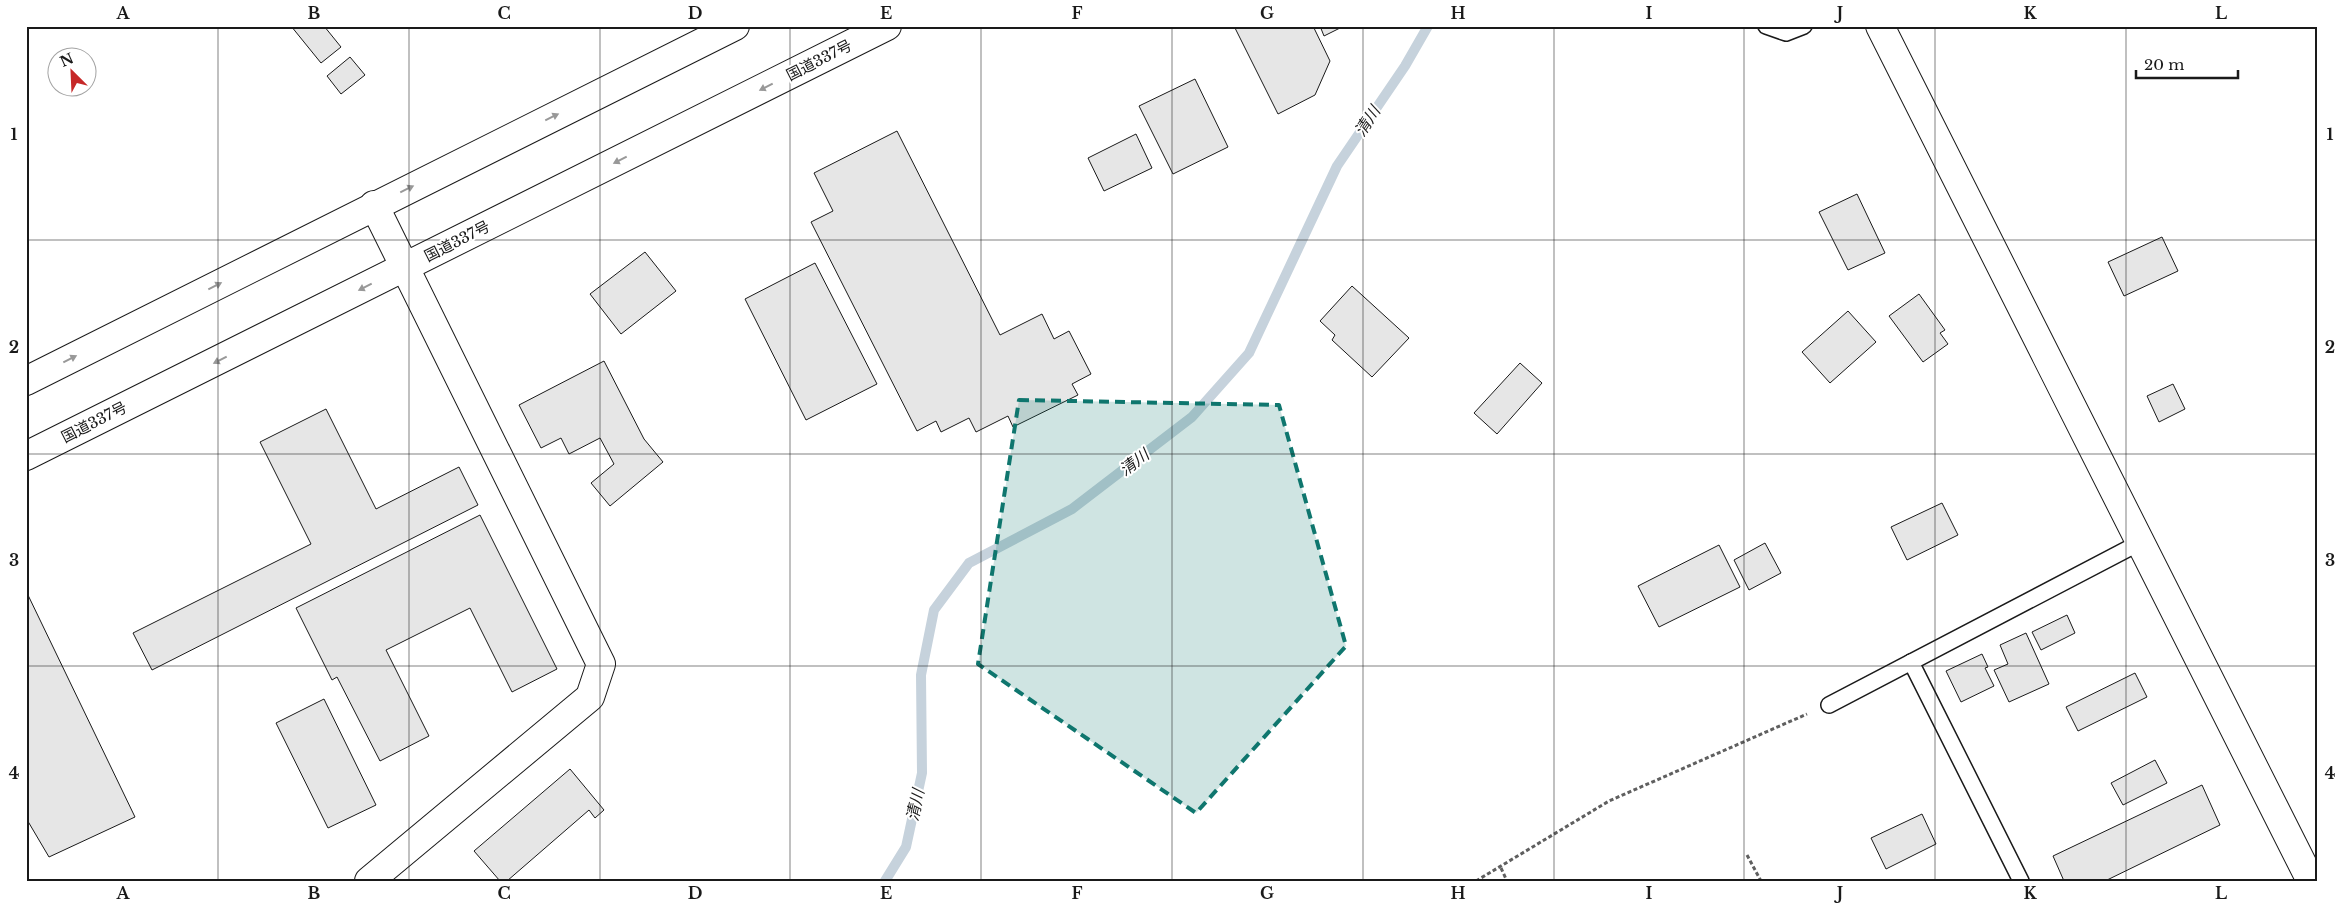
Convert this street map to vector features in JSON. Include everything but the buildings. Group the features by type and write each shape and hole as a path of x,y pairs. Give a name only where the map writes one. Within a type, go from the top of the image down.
{"main road":[{"path":"26,381 374,205 735,26"},
{"name":"国道337号","path":"26,456 887,26"},
{"path":"1880,26 2311,881"},
{"path":"369,881 590,697 601,664 374,205"}],"lane":[{"path":"1766,26 1786,33 1804,26"},
{"path":"1829,705 2140,543"},
{"path":"1911,662 2021,881"}],"path":[{"path":"1476,881 1501,868 1610,801 1829,705"},
{"path":"1747,855 1760,881"},
{"path":"1501,868 1507,881"}],"highlighted area":[{"path":"1019,400 1279,405 1346,646 1196,813 978,664"}],"waterway":[{"name":"清川","path":"885,881 906,847 922,773 921,675 934,610 969,563 1072,509 1192,417 1249,353 1337,166 1405,66 1428,26"}]}
